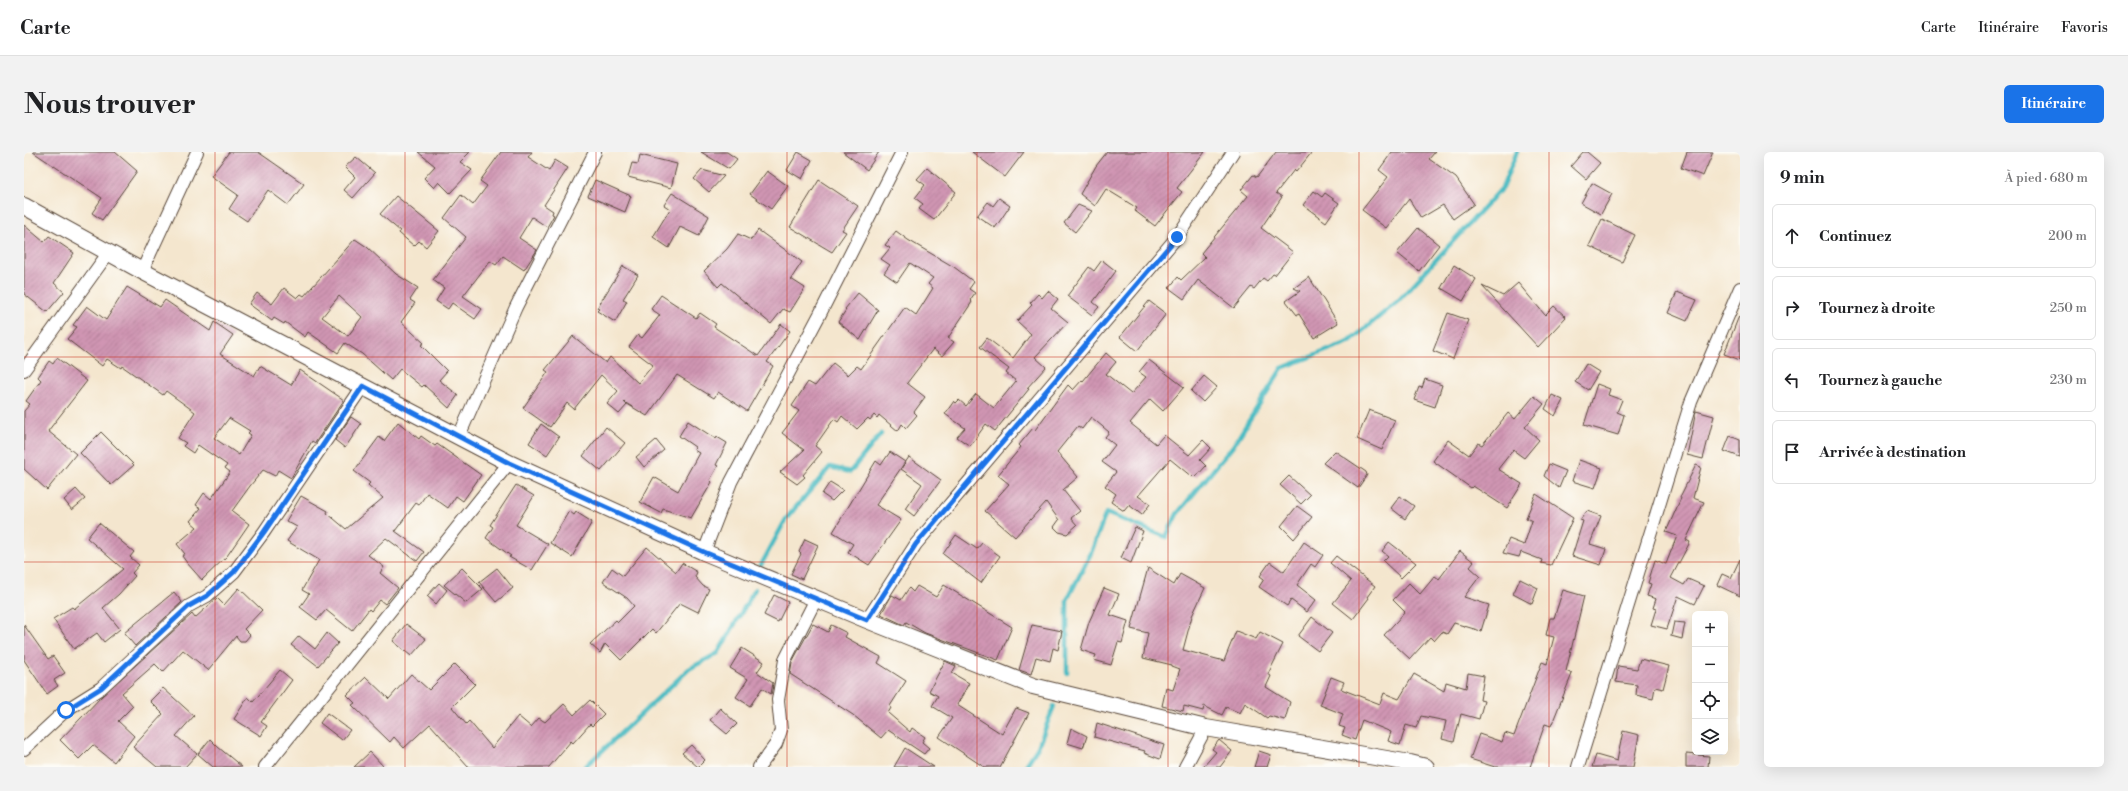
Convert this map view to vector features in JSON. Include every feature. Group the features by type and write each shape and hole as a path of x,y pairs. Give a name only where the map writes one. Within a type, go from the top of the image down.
{"street":[{"path":"142,271 197,152"},
{"path":"459,436 516,307 595,152"},
{"path":"704,552 731,482 820,314 902,152"},
{"path":"867,620 916,544 1177,237 1233,152"},
{"path":"24,206 110,252 142,271 509,463 704,552 867,620 1033,686 1206,728 1426,767"},
{"path":"24,370 110,252"},
{"path":"1578,767 1691,402 1740,288"},
{"path":"24,749 66,710 101,688 189,606 207,596 234,572 264,532 363,386"},
{"path":"265,767 509,463"},
{"path":"758,767 776,744 781,730 778,700 785,660 816,599"},
{"path":"1185,767 1206,728"}],"building":[{"path":"33,152 115,152 137,171 102,220 92,213 102,198"},
{"path":"229,152 258,152 304,184 288,205 268,190 247,221 229,209 238,195 211,176"},
{"path":"418,152 470,152 460,162 472,170 450,193 439,182 434,188 424,178 435,166"},
{"path":"501,152 532,152 528,157 549,171 555,160 568,168 544,205 553,211 552,214 554,215 547,227 532,217 519,238 537,250 524,270 503,256 496,265 490,261 463,296 482,309 475,319 452,303 448,309 436,301 444,288 433,280 466,237 444,218 461,195 473,205 487,186 480,181"},
{"path":"701,152 727,152 737,159 729,169"},
{"path":"798,152 812,160 802,179 787,170"},
{"path":"843,152 879,152 867,170"},
{"path":"972,152 1024,152 1005,177"},
{"path":"1107,152 1205,152 1177,188 1182,192 1155,226 1135,211 1137,208 1106,189 1095,206 1080,194 1096,166"},
{"path":"1276,152 1312,152 1296,172 1294,170 1276,193 1282,197 1261,228 1293,252 1275,275 1273,274 1267,281 1263,278 1254,289 1251,287 1234,308 1198,280 1184,299 1169,288 1178,277 1181,280 1205,257 1201,253 1248,196 1241,190 1253,175 1257,177"},
{"path":"1392,152 1435,152 1429,159 1456,178 1474,204 1453,219 1443,205 1421,218 1409,199 1386,228 1362,210 1388,177 1379,170"},
{"path":"1583,152 1587,152 1600,163 1586,179 1571,166"},
{"path":"1687,152 1713,152 1703,176 1681,168"},
{"path":"640,155 677,164 671,188 628,177 632,163 638,164"},
{"path":"356,157 375,173 353,198 344,190 355,177 345,167"},
{"path":"927,168 956,192 934,220 919,209 923,204 915,198 925,185 917,179"},
{"path":"702,170 724,176 709,192 694,179"},
{"path":"767,171 788,186 771,209 750,194"},
{"path":"595,180 631,196 625,212 588,196"},
{"path":"819,180 858,206 842,230 846,232 832,252 790,227"},
{"path":"1592,183 1612,194 1601,214 1581,203"},
{"path":"1314,191 1322,197 1325,193 1339,203 1326,222 1303,205"},
{"path":"672,193 709,216 699,236 680,227 669,248 653,237 670,209 664,205"},
{"path":"396,196 439,231 426,247 419,241 414,246 399,233 400,231 380,214"},
{"path":"999,198 1010,206 995,228 977,216 988,202 993,206"},
{"path":"1078,205 1092,211 1075,232 1064,223"},
{"path":"1602,219 1635,235 1622,262 1589,246"},
{"path":"24,225 44,242 49,236 74,253 54,283 64,292 47,312 24,294"},
{"path":"1418,228 1439,245 1419,271 1397,253"},
{"path":"758,230 802,262 791,279 805,288 790,312 783,309 771,324 722,283 718,287 704,271 727,249 738,234 751,240"},
{"path":"896,231 908,240 954,267 974,282 969,289 975,293 970,300 972,302 948,338 954,342 942,356 933,349 907,383 925,397 914,412 917,415 906,428 902,424 898,431 879,415 877,418 874,415 870,420 868,418 857,429 842,416 838,422 834,419 815,446 822,452 803,475 805,477 797,484 780,472 804,450 782,433 799,411 792,406 808,382 815,386 833,363 848,375 857,366 861,369 905,307 916,315 933,288 928,284 933,278 910,263 897,282 884,273 890,265 881,259 890,248 885,245"},
{"path":"355,239 367,247 396,274 418,288 410,300 415,303 401,322 424,343 421,345 447,371 439,380 458,395 449,408 424,385 422,387 400,369 391,380 362,354 345,343 338,353 308,332 305,337 285,322 284,324 274,318 272,321 249,304 257,293 272,304 284,288 297,298 301,294 304,296","holes":["339,296 362,317 348,336 322,317"]},
{"path":"1102,260 1116,271 1093,302 1099,307 1092,315 1067,296 1089,267 1094,271"},
{"path":"1454,265 1476,279 1463,301 1441,288"},
{"path":"623,266 638,275 623,299 627,301 615,322 597,311 599,309 597,308"},
{"path":"1309,277 1338,323 1314,338 1299,314 1297,315 1286,301 1300,291 1294,288"},
{"path":"1518,283 1545,315 1554,306 1566,317 1538,347 1482,286 1503,296"},
{"path":"127,287 160,307 165,300 210,331 214,322 233,335 220,354 254,376 260,366 291,385 300,370 344,400 315,443 312,441 291,478 278,470 275,476 263,470 250,486 232,511 249,524 227,556 202,580 182,556 185,554 177,544 197,527 190,521 201,508 196,505 204,493 211,499 230,472 225,468 227,465 198,445 193,453 183,446 186,443 178,438 195,412 166,391 163,395 122,366 121,368 107,359 102,366 67,339 77,327 73,325 87,306 106,320","holes":["229,418 250,431 248,433 251,435 239,455 214,438"]},
{"path":"1048,291 1058,299 1051,308 1068,322 1035,357 1046,367 1027,388 1029,389 995,431 986,424 970,446 957,437 965,428 945,414 954,401 956,403 959,400 966,406 976,394 994,408 1016,381 1006,373 1009,369 980,347 987,338 1013,358 1031,334 1017,321 1032,305 1030,303 1038,294 1042,298"},
{"path":"1677,292 1697,300 1687,321 1668,313"},
{"path":"858,293 878,310 860,340 838,322 846,310 845,309"},
{"path":"661,295 696,318 700,313 716,324 714,327 758,356 781,324 790,331 767,362 773,366 747,411 718,392 714,398 677,375 647,416 624,402 627,405 619,414 607,404 618,391 601,375 574,409 567,403 550,427 523,408 548,372 545,370 573,336 606,363 610,357 638,383 653,365 629,347 638,335 642,338 660,315 651,309"},
{"path":"1149,301 1166,314 1137,351 1120,337"},
{"path":"1448,313 1468,320 1453,359 1433,351"},
{"path":"1740,316 1740,360 1724,354"},
{"path":"1106,353 1116,362 1106,374 1131,394 1146,377 1139,372 1149,360 1184,387 1163,411 1150,399 1130,423 1156,444 1164,435 1189,455 1203,440 1211,448 1200,460 1206,466 1196,477 1194,475 1192,477 1170,459 1138,496 1150,504 1142,515 1129,505 1124,511 1111,502 1116,494 1105,486 1116,472 1102,462 1115,445 1105,437 1109,432 1091,417 1082,429 1078,426 1057,452 1078,477 1063,490 1080,511 1071,518 1077,525 1067,534 1059,532 1054,527 1059,520 1046,502 1015,537 985,511 1009,484 998,475 1021,447 1019,445 1033,428 1035,430 1068,385 1073,390 1082,380 1083,381"},
{"path":"57,358 87,381 48,431 76,454 47,490 24,469 24,411 30,404 26,401 41,380 38,377 49,361 53,364"},
{"path":"1586,364 1599,372 1588,390 1575,382"},
{"path":"1204,376 1217,387 1203,402 1191,391"},
{"path":"1425,379 1442,385 1435,407 1414,400 1419,387 1422,388"},
{"path":"1597,384 1610,389 1608,395 1622,400 1617,412 1624,415 1618,435 1584,425"},
{"path":"1552,395 1563,400 1555,416 1545,409"},
{"path":"1534,396 1544,404 1525,427 1539,440 1524,458 1513,450 1498,469 1522,484 1507,508 1473,486 1471,488 1433,461 1448,440 1469,455 1478,443 1482,445 1508,413 1515,419"},
{"path":"1369,410 1395,420 1382,450 1357,439"},
{"path":"1696,411 1714,416 1703,459 1687,455"},
{"path":"351,417 361,424 345,448 335,440"},
{"path":"688,421 716,439 717,437 727,443 716,465 718,466 710,480 712,482 691,518 663,509 661,513 640,502 654,477 678,491 699,453 694,450 695,447 679,436"},
{"path":"398,422 419,439 421,436 435,446 437,444 481,475 463,501 456,496 448,508 427,493 419,505 416,503 395,531 424,552 417,561 386,538 368,555 384,567 380,573 398,588 385,604 380,600 371,611 369,609 352,631 326,610 317,620 300,607 309,594 302,590 319,560 287,541 297,527 286,521 301,496 328,511 327,513 346,529 383,498 368,485 370,483 354,471 379,437 384,441"},
{"path":"541,424 559,437 547,455 529,443"},
{"path":"606,427 625,443 601,471 583,456"},
{"path":"101,432 134,465 111,485 80,453"},
{"path":"1730,436 1740,440 1740,457 1724,451"},
{"path":"656,440 664,450 644,467 636,457"},
{"path":"1335,451 1366,472 1367,475 1358,488 1323,463"},
{"path":"890,452 905,462 876,505 901,520 869,565 848,552 853,544 833,532 876,461 881,465"},
{"path":"909,457 941,480 914,516 905,509 922,484 901,469"},
{"path":"1579,460 1602,468 1595,488 1572,481"},
{"path":"1549,464 1566,471 1559,488 1544,476"},
{"path":"1696,465 1701,467 1693,498 1704,502 1686,540 1690,542 1671,578 1684,585 1688,579 1704,586 1695,604 1678,596 1667,629 1651,625 1656,609 1653,608 1656,599 1647,596 1651,584 1648,583 1655,560 1666,564 1677,536 1666,532 1681,498 1680,497"},
{"path":"1289,476 1310,495 1301,504 1280,485"},
{"path":"830,482 843,490 832,501 822,494"},
{"path":"516,485 534,496 516,525 548,544 532,570 509,557 511,556 486,538 493,527 490,525"},
{"path":"76,489 85,499 72,510 64,500"},
{"path":"1536,494 1573,518 1551,565 1541,563 1542,560 1521,552 1519,557 1503,553 1509,539 1524,545 1532,521 1526,518"},
{"path":"1400,496 1414,506 1405,519 1391,508"},
{"path":"1297,506 1312,517 1294,539 1281,526"},
{"path":"569,511 574,515 576,512 592,522 572,557 550,543"},
{"path":"1587,511 1601,516 1590,544 1606,549 1601,565 1572,556 1583,521 1580,520"},
{"path":"99,523 134,552 130,557 139,565 132,573 135,576 119,594 103,608 120,629 104,642 97,633 74,649 53,619 72,607 74,609 123,569 87,538"},
{"path":"1135,527 1143,531 1131,563 1121,558"},
{"path":"956,535 977,549 982,543 1000,556 981,583 943,554"},
{"path":"805,539 818,545 802,579 791,574 801,554 799,552"},
{"path":"1304,542 1323,555 1315,567 1311,564 1297,585 1316,600 1307,612 1291,600 1287,606 1259,587 1264,579 1260,576 1270,562 1284,572"},
{"path":"1389,542 1416,563 1401,578 1383,561 1388,556 1382,551"},
{"path":"647,547 676,572 682,563 697,572 695,577 703,586 709,589 698,612 680,603 656,633 652,629 621,660 605,644 600,653 590,644 616,620 618,622 634,606 627,598 603,582 612,568 623,576"},
{"path":"1460,551 1474,562 1470,567 1480,576 1464,597 1489,605 1481,631 1454,623 1447,634 1442,632 1434,641 1430,637 1410,659 1384,635 1405,612 1393,600 1409,583 1420,594 1435,576 1439,579"},
{"path":"1336,556 1375,586 1367,597 1369,598 1353,619 1333,603 1351,581 1330,563"},
{"path":"1740,559 1740,596 1717,585 1722,574 1731,578"},
{"path":"462,568 483,589 466,603 444,585"},
{"path":"497,568 513,588 496,602 479,582"},
{"path":"1148,568 1174,585 1180,574 1205,588 1192,616 1183,650 1224,661 1236,631 1256,639 1260,632 1283,644 1268,674 1271,676 1266,687 1290,702 1285,720 1269,716 1267,718 1245,703 1240,713 1226,707 1222,715 1204,706 1203,711 1184,706 1183,711 1162,706 1166,688 1173,690 1180,669 1172,665 1143,658 1148,633 1131,629"},
{"path":"1520,579 1538,588 1532,604 1513,594"},
{"path":"439,583 447,590 436,604 427,596"},
{"path":"944,585 1012,627 998,660 925,633 906,622 904,625 881,614 892,595 901,600 909,588 913,592 917,586 936,597"},
{"path":"239,588 262,610 244,629 250,635 245,641 240,641 236,636 208,670 183,650 163,672 155,664 122,693 133,706 118,721 134,736 114,762 93,745 79,759 60,740 103,695 192,614 195,618 217,598 224,605"},
{"path":"1104,588 1119,594 1110,615 1128,621 1122,643 1118,642 1111,665 1094,660 1096,655 1081,650 1089,622"},
{"path":"1563,590 1584,596 1566,671 1572,674 1551,726 1545,724 1530,767 1495,767 1470,759 1479,734 1502,742 1505,733 1514,736 1542,662 1547,664 1554,637 1546,635 1550,618 1554,618"},
{"path":"174,592 182,602 135,646 124,633"},
{"path":"774,595 788,602 778,622 764,615"},
{"path":"1312,617 1332,633 1318,651 1298,636"},
{"path":"1674,622 1685,623 1682,639 1671,636"},
{"path":"406,624 426,639 411,656 393,641"},
{"path":"813,624 828,632 831,625 847,633 845,637 881,657 878,663 906,681 890,706 891,708 888,713 910,732 912,728 925,737 922,742 929,748 924,754 888,730 881,738 853,715 790,674 792,662"},
{"path":"24,625 48,659 53,656 65,673 54,680 58,686 47,694 24,660"},
{"path":"1032,625 1062,631 1058,650 1053,648 1050,661 1036,657 1031,674 1019,670"},
{"path":"327,633 338,643 318,666 291,645 299,636 315,649"},
{"path":"742,648 764,662 757,672 773,683 771,694 762,688 750,706 736,697 748,679 730,668"},
{"path":"1640,659 1669,666 1663,689 1655,687 1653,699 1636,695 1637,685 1616,682 1618,666 1637,669"},
{"path":"945,661 956,666 952,673 969,683 957,705 1002,734 1016,708 1029,713 1000,767 984,767 939,737 952,718 932,706 938,696 929,691"},
{"path":"455,664 475,684 452,707 466,724 469,721 492,748 518,716 531,727 539,718 545,722 564,704 574,715 590,700 604,714 592,726 590,724 573,743 571,741 549,767 468,767 430,724 404,748 394,737 390,742 352,705 355,703 347,695 366,677 389,699 411,674 429,690"},
{"path":"280,670 292,680 261,722 267,726 261,736 234,719 248,697 253,702"},
{"path":"1468,673 1484,676 1480,700 1484,701 1479,719 1461,714 1454,742 1442,739 1446,721 1421,716 1416,728 1406,725 1400,745 1388,741 1391,732 1362,720 1355,740 1342,735 1345,728 1339,726 1343,714 1320,705 1331,677 1344,682 1341,689 1380,704 1384,693 1399,699 1414,674 1444,691 1446,682 1466,688"},
{"path":"163,688 194,716 176,736 197,754 185,767 157,767 133,747 163,714 150,701"},
{"path":"720,708 737,724 727,734 710,720"},
{"path":"327,713 350,730 342,740 320,723"},
{"path":"1097,723 1164,745 1160,759 1144,753 1145,751 1094,737"},
{"path":"1071,728 1087,736 1083,748 1067,743"},
{"path":"1623,731 1639,735 1633,767 1592,767 1596,755 1617,761"},
{"path":"210,739 242,767 213,767 198,754"},
{"path":"1219,740 1232,751 1220,767 1203,767 1216,752 1212,749"},
{"path":"691,745 705,760 698,767 682,753"},
{"path":"905,748 934,767 894,767"},
{"path":"1259,751 1271,755 1267,767 1254,767"},
{"path":"370,752 384,767 354,767"},
{"path":"1686,754 1709,756 1708,767 1686,767"}],"waterway":[{"path":"1067,673 1067,600 1091,553 1106,513 1166,537 1177,514 1233,446 1282,368 1349,342 1398,301 1502,188 1517,152"},
{"path":"761,565 786,519 830,467 850,472 881,434"},
{"path":"585,767 689,669 718,653 755,589"},
{"path":"1025,767 1038,747 1054,706"}],"route":[{"path":"66,710 101,688 189,606 207,596 234,572 264,532 363,386 509,463 704,552 867,620 916,544 1177,237"}]}
